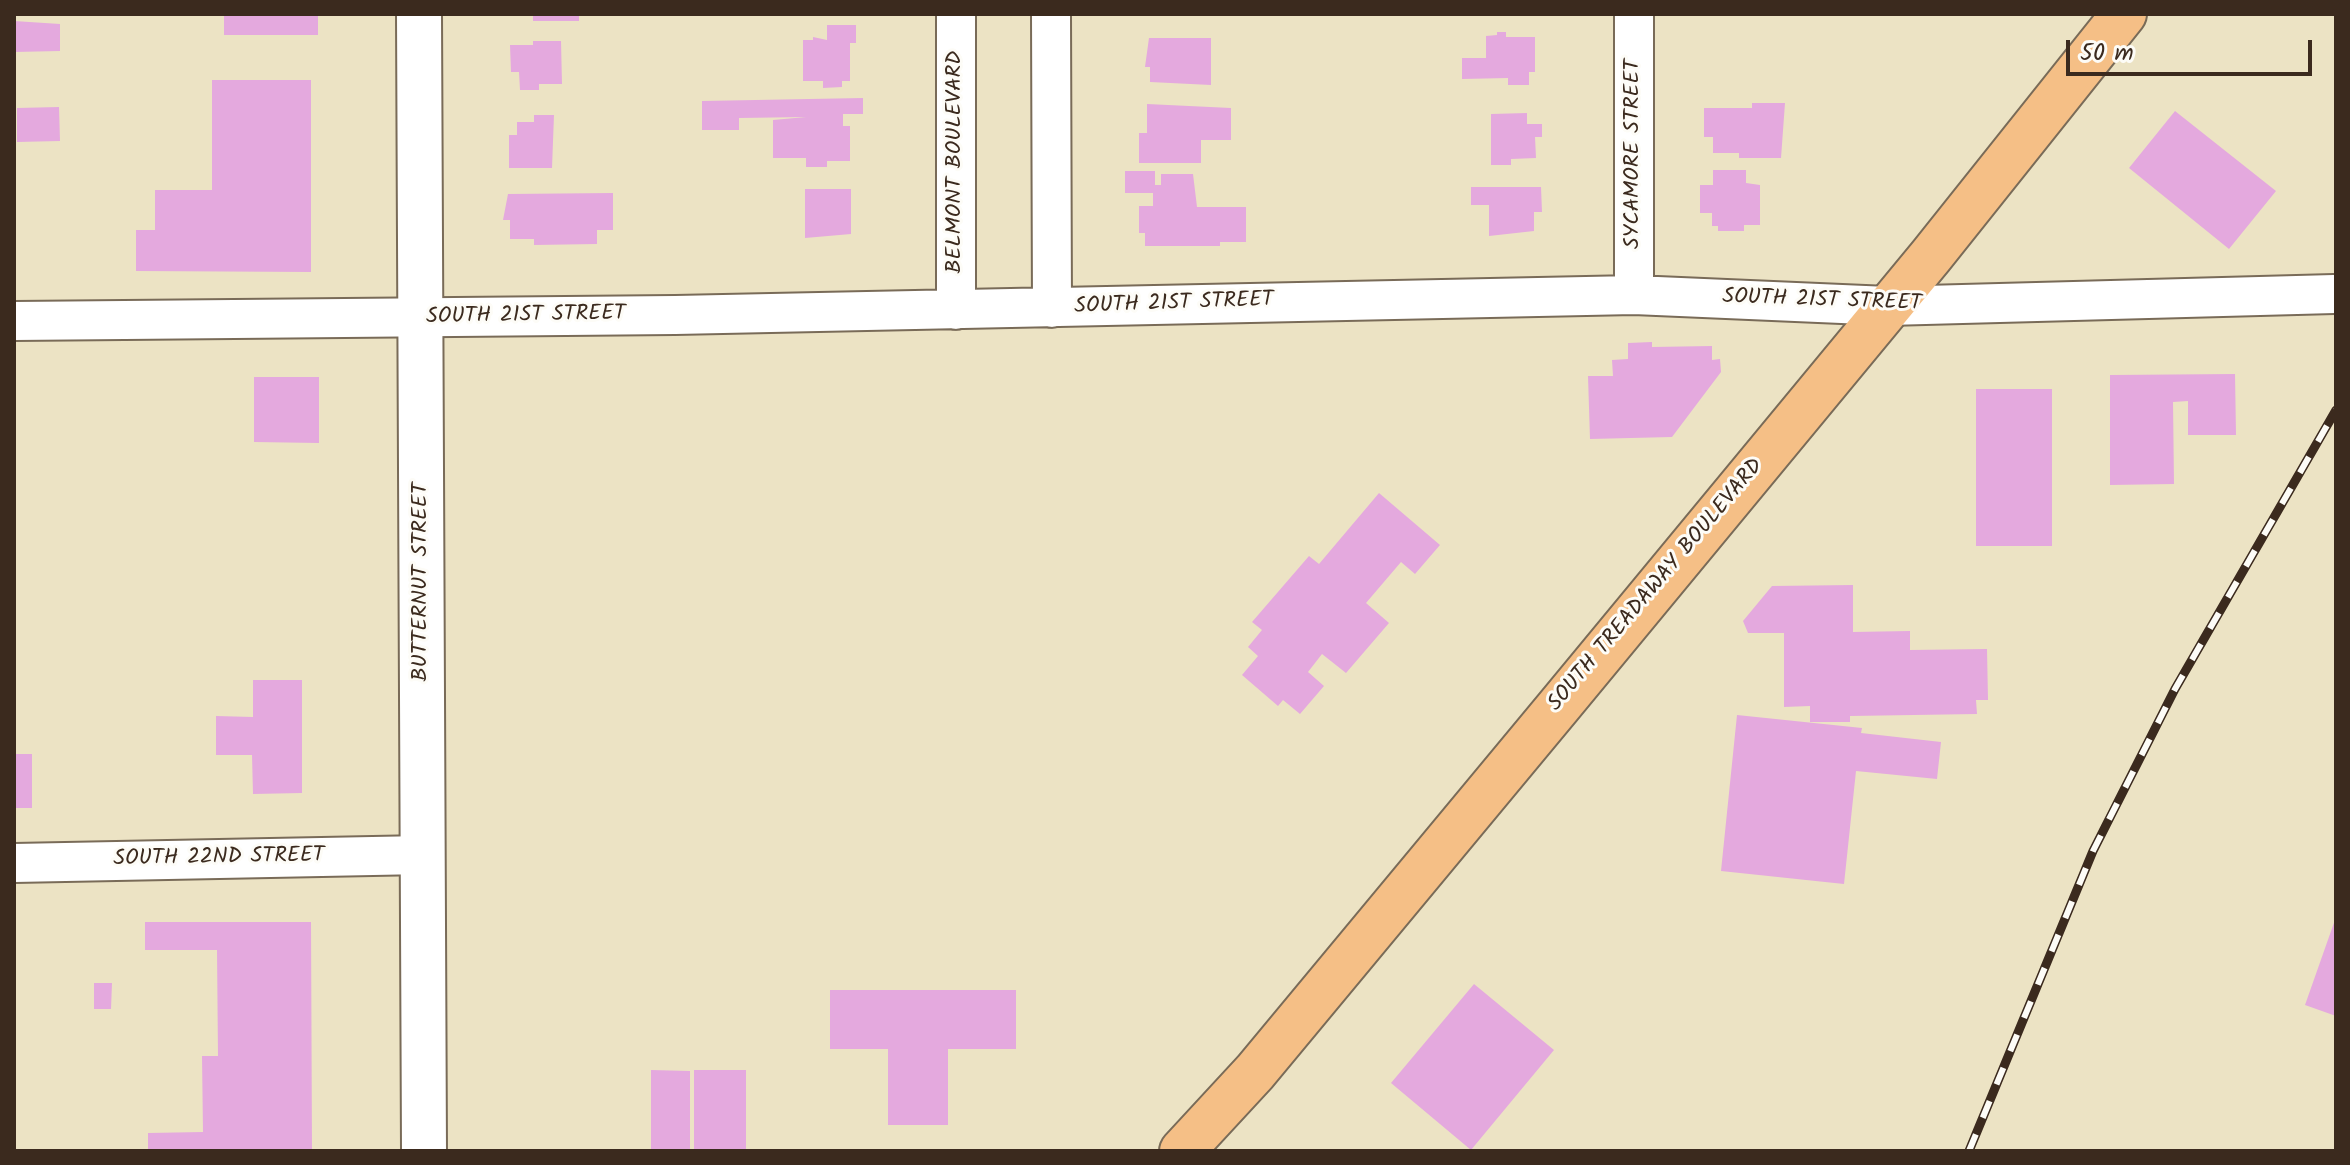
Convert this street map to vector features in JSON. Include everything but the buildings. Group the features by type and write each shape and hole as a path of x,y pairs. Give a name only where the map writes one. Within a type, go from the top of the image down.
{"main road":[{"name":"SOUTH TREADAWAY BOULEVARD","path":"1182,1151 1255,1072 1888,306 2124,14"}],"street":[{"name":"BUTTERNUT STREET","path":"419,14 424,1151"},
{"name":"BELMONT BOULEVARD","path":"956,14 956,310"},
{"path":"1051,14 1052,308"},
{"name":"SYCAMORE STREET","path":"1634,14 1634,295"},
{"name":"SOUTH 21ST STREET","path":"14,321 956,310 1634,295 1888,306 2334,294"},
{"name":"SOUTH 22ND STREET","path":"14,863 424,855"}],"railway":[{"path":"1969,1151 2093,851 2175,689 2336,410"}]}
